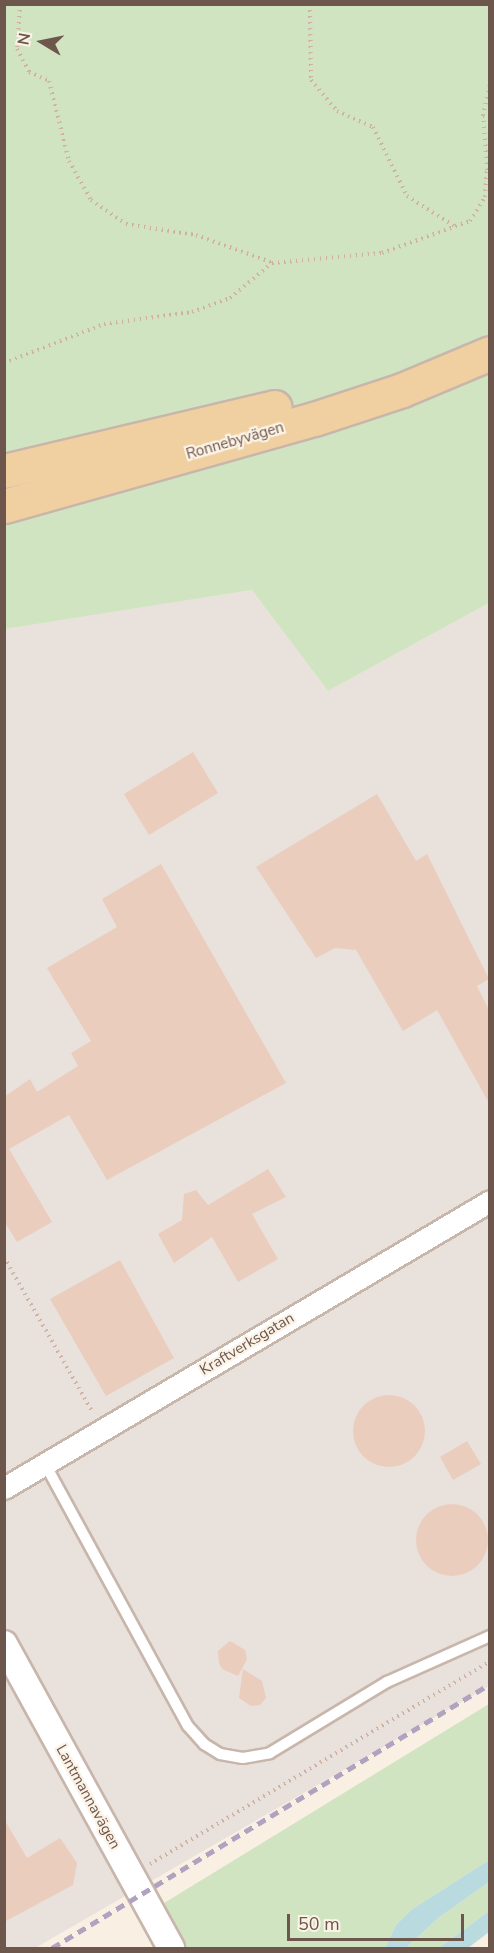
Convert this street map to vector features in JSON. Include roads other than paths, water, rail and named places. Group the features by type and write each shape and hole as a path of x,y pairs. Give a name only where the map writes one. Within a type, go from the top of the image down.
{"main road":[{"name":"Ronnebyvägen","path":"4,471 311,399 399,373 475,358"},
{"name":"Ronnebyvägen","path":"4,506 314,419 402,390 475,358"}],"street":[{"name":"Kraftverksgatan","path":"4,1488 489,1201"},
{"name":"Lantmannavägen","path":"4,1644 171,1948"}],"lane":[{"path":"45,1464 188,1726 204,1744 220,1754 243,1758 270,1753 387,1682 489,1636"}],"water":[{"path":"489,1860 489,1882 437,1919 406,1948 385,1948 396,1925 411,1910"},
{"path":"489,1911 489,1932 468,1948 439,1948"}],"railway":[{"path":"52,1948 490,1684"}]}
